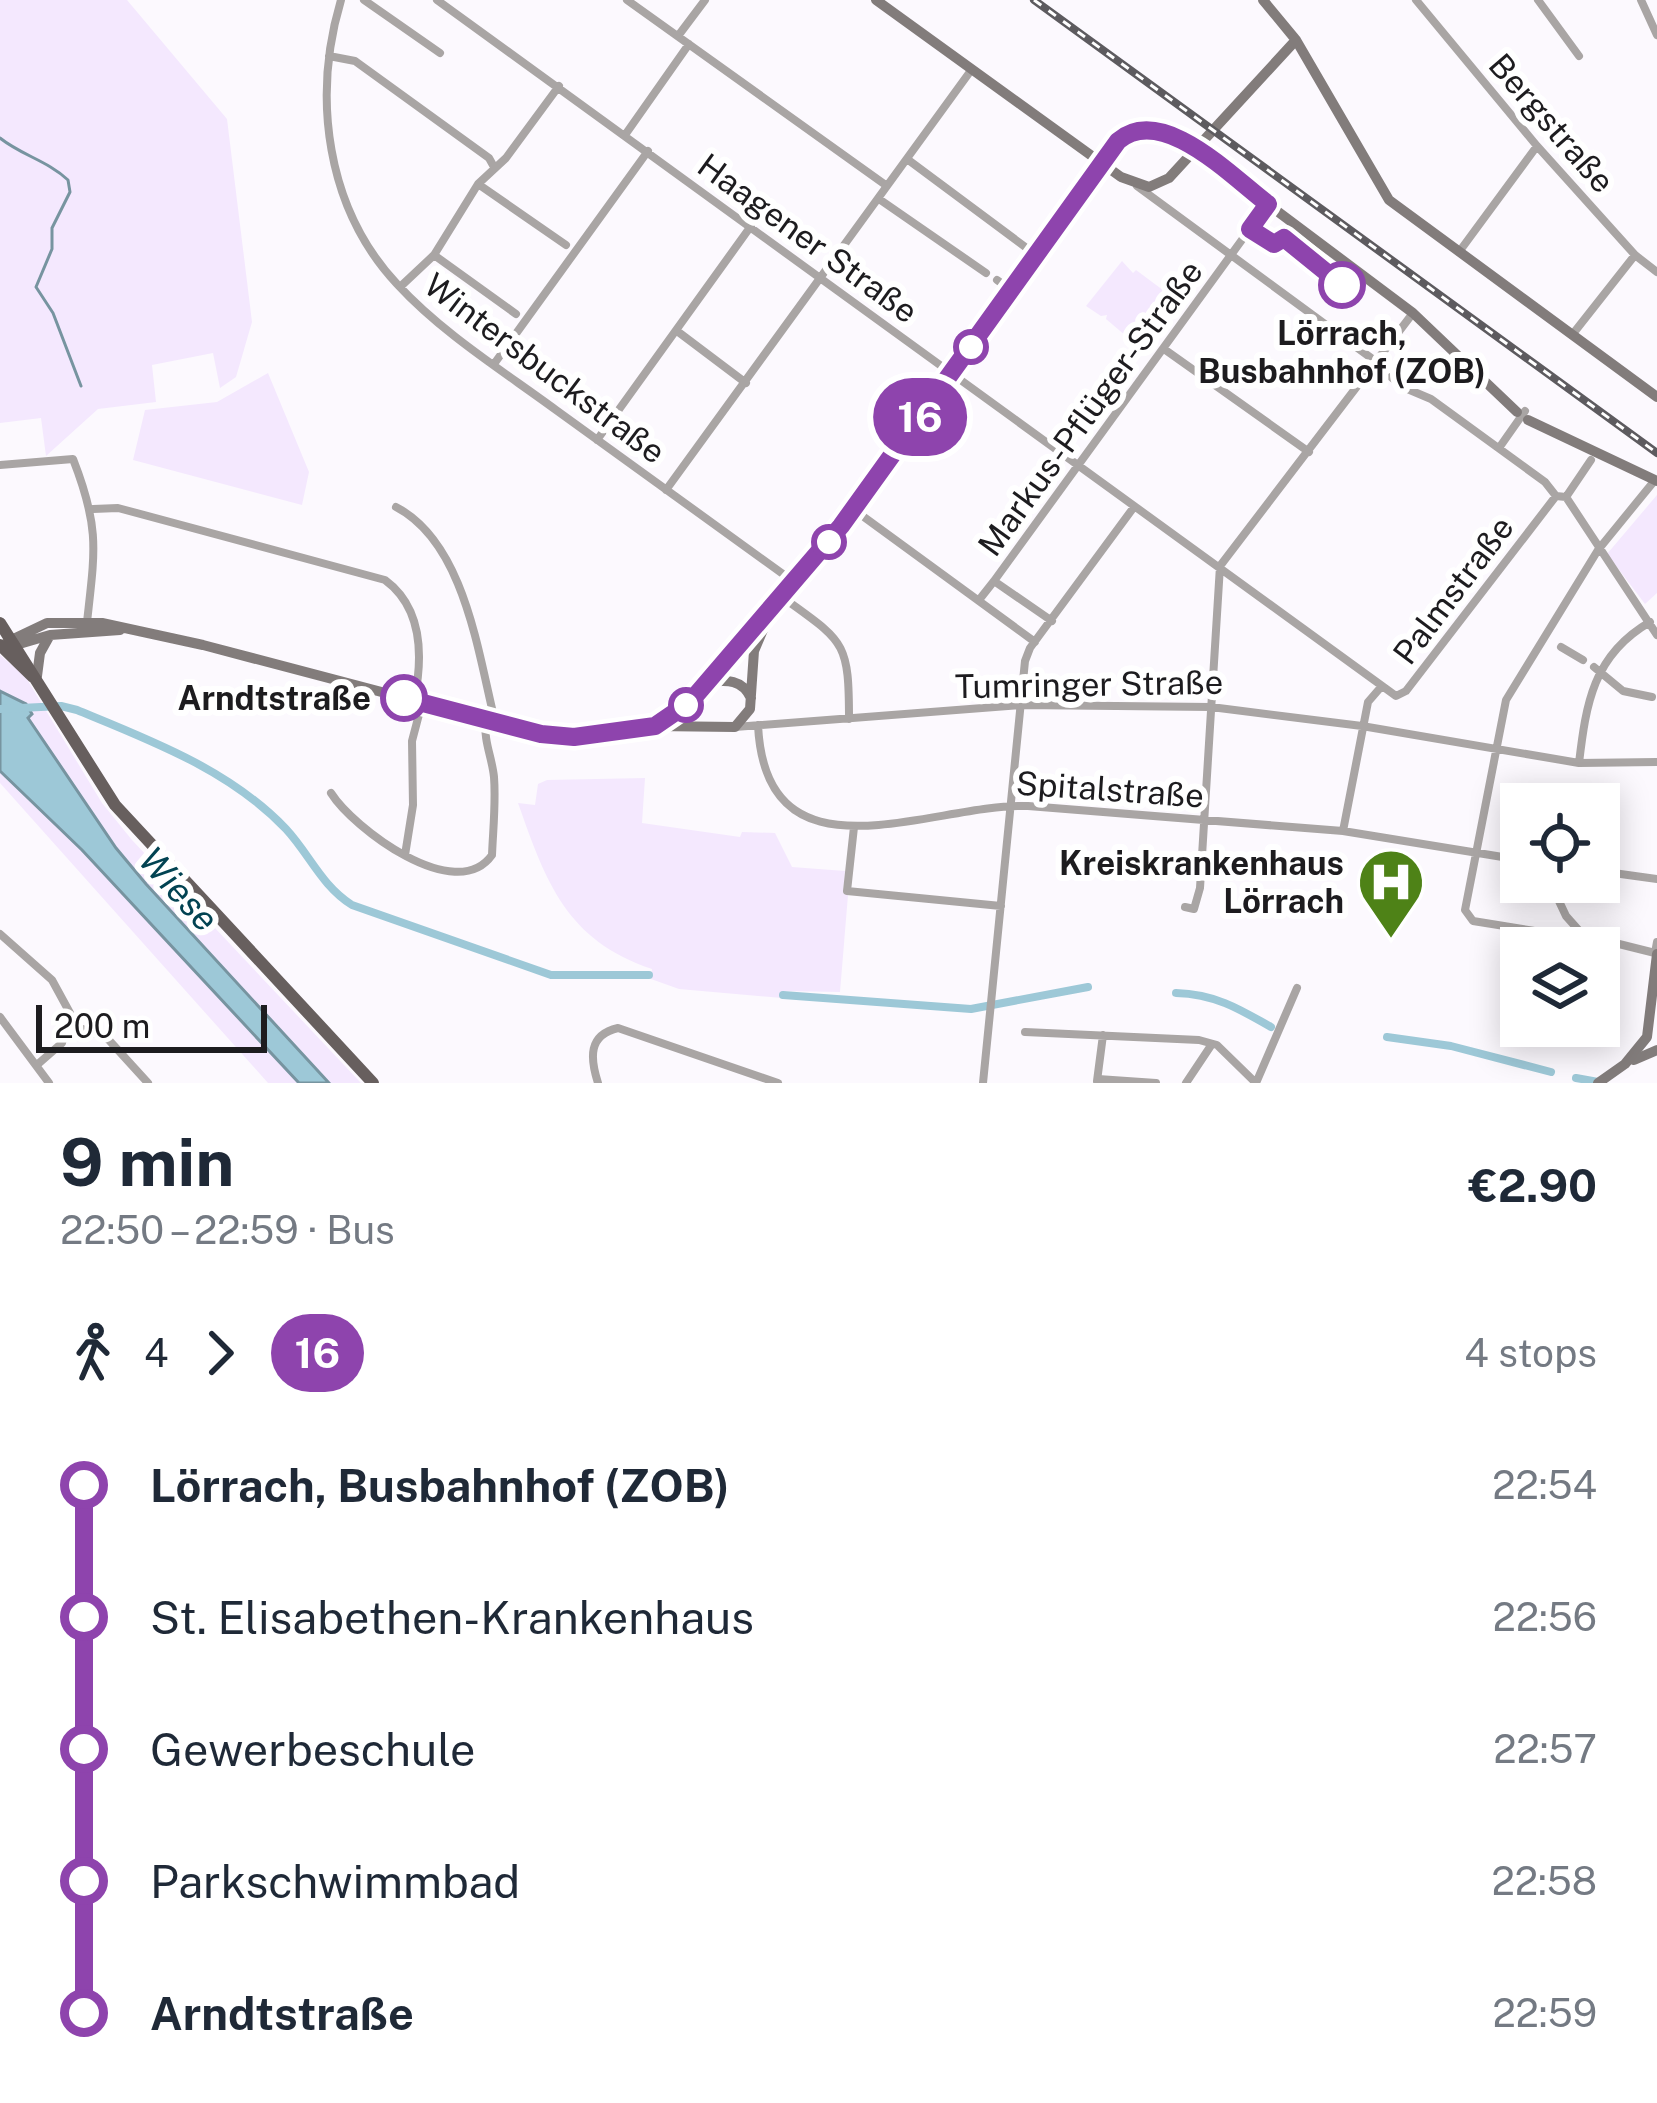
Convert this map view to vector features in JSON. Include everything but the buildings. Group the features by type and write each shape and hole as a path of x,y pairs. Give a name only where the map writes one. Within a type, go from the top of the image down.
{"main road":[{"path":"876,0 1136,185 1156,185 1169,178 1297,40"},
{"path":"1263,0 1297,40 1380,188 1400,210 1657,397"},
{"path":"688,725 690,702 853,509 1118,141 1132,130 1154,128 1180,139 1412,313 1523,414 1656,480"},
{"path":"735,727 752,701 754,651 771,611"},
{"path":"34,627 0,622 6,645 38,679 115,805 373,1083"},
{"name":"Tumringer Straße","path":"6,645 34,627 130,629 541,734 574,737 655,726 735,727"},
{"name":"Tumringer Straße","path":"6,645 86,627"},
{"path":"38,679 41,647 50,635"},
{"path":"709,682 740,683 752,701"},
{"name":"Tumringer Straße","path":"655,726 690,702"},
{"path":"1625,1064 1653,1034 1656,950"},
{"path":"1601,1081 1657,1049"}],"street":[{"name":"Wintersbuckstraße","path":"341,0 329,56 328,128 335,172 379,263 400,287 494,364 794,582"},
{"path":"364,0 440,53"},
{"name":"Haagener Straße","path":"437,0 1381,687"},
{"path":"627,0 887,186"},
{"path":"678,36 705,0"},
{"name":"Bergstraße","path":"1416,0 1538,146 1635,255 1657,272"},
{"path":"1538,0 1579,56"},
{"path":"1641,0 1657,35"},
{"path":"626,135 688,44"},
{"path":"329,56 355,61 489,158 494,167"},
{"path":"666,490 972,69"},
{"path":"400,287 434,255 478,184 506,158 559,86"},
{"path":"1459,252 1538,146"},
{"path":"494,364 648,152"},
{"path":"907,159 1037,255"},
{"path":"478,184 566,245"},
{"path":"1136,185 1405,388 1544,482 1561,497 1657,635"},
{"path":"879,198 986,273"},
{"name":"Markus-Pflüger-Straße","path":"979,600 1268,204"},
{"path":"597,440 751,226"},
{"path":"434,255 516,314"},
{"path":"1572,334 1635,255"},
{"path":"997,280 1012,290"},
{"path":"1185,907 1194,909 1200,888 1220,566 1412,313"},
{"path":"676,331 746,383"},
{"path":"1164,349 1309,452"},
{"path":"1499,448 1523,414"},
{"path":"0,465 73,459 93,509 95,558 86,627"},
{"name":"Palmstraße","path":"1381,687 1396,696 1406,692 1504,561 1591,460"},
{"path":"1522,927 1467,916 1506,700 1552,642 1598,550 1656,480"},
{"path":"331,793 365,831 428,867 458,870 489,862 494,774 484,734 490,721 464,598 444,557 413,519 396,507"},
{"path":"983,1083 1025,662 1134,507"},
{"path":"93,509 118,508 385,580 404,598 421,664 412,742 413,805 404,856"},
{"path":"853,509 1035,642"},
{"path":"994,581 1052,621"},
{"path":"782,597 834,634 845,651 849,719"},
{"path":"1579,763 1581,727 1598,669 1650,622"},
{"path":"1552,642 1583,660"},
{"path":"1598,669 1629,694 1652,698"},
{"path":"1343,831 1368,702 1381,687"},
{"path":"752,701 757,713 772,723"},
{"name":"Tumringer Straße","path":"735,727 1021,705 1211,707 1404,732 1579,763 1657,762"},
{"name":"Spitalstraße","path":"758,725 764,772 785,803 805,815 854,827 888,827 982,806 1010,805 1343,831 1500,855"},
{"path":"854,827 847,891 1001,906"},
{"path":"1620,874 1657,879"},
{"path":"0,934 52,980 70,1013 57,1050 38,1064"},
{"path":"1620,943 1656,950"},
{"path":"1025,1033 1212,1044 1256,1083 1297,988"},
{"path":"0,1017 49,1083"},
{"path":"69,1024 107,1038 148,1083"},
{"path":"598,1083 592,1056 601,1035 622,1028 778,1083"},
{"path":"1103,1035 1097,1081 1156,1083"},
{"path":"1186,1083 1212,1044"}],"shaded area":[{"path":"0,0 127,0 227,119 252,322 236,377 220,388 213,353 152,365 156,402 98,409 46,456 41,418 0,423"},
{"path":"1122,261 1175,299 1153,323 1147,320 1132,341 1107,315 1086,306"},
{"path":"268,373 309,472 302,505 133,460 145,410 217,402"},
{"path":"1657,495 1657,593 1645,604 1607,554"},
{"path":"0,655 25,676 102,803 132,840 361,1083 329,1083 146,884 116,848 23,705 0,691"},
{"path":"0,771 82,850 299,1083 268,1083 0,783"},
{"path":"645,778 642,823 740,837 742,832 775,833 792,867 845,871 843,893 848,895 840,992 784,991 782,998 679,989 651,979 652,969 623,957 579,925 550,883 518,803 535,805 538,784 547,780"}],"water":[{"path":"0,691 26,704 32,714 28,718 146,884 329,1083 299,1083 82,850 0,771"}],"waterway":[{"path":"0,138 68,180 70,192 52,228 52,249 36,287 53,313 81,386"},
{"path":"0,709 61,706 77,710 215,773 286,829 324,879 352,905 551,975 649,975"},
{"path":"783,995 971,1009 1088,987"},
{"path":"1176,993 1214,999 1271,1027"},
{"path":"1387,1037 1451,1046 1551,1072"},
{"path":"1576,1078 1598,1082"}],"railway":[{"path":"1034,0 1657,453"}],"bus line":[{"name":"16","path":"404,698 541,734 574,737 655,726 690,702 841,526 1118,141 1132,130 1154,128 1180,139 1268,204 1250,229 1274,244 1284,238 1342,285"}],"place":[{"name":"Lörrach, Busbahnhof (ZOB)","path":"1342,285"},
{"name":"Arndtstraße","path":"404,698"},
{"name":"Kreiskrankenhaus Lörrach","path":"1391,941"}],"water label":[{"name":"Wiese","path":"179,889"}]}
